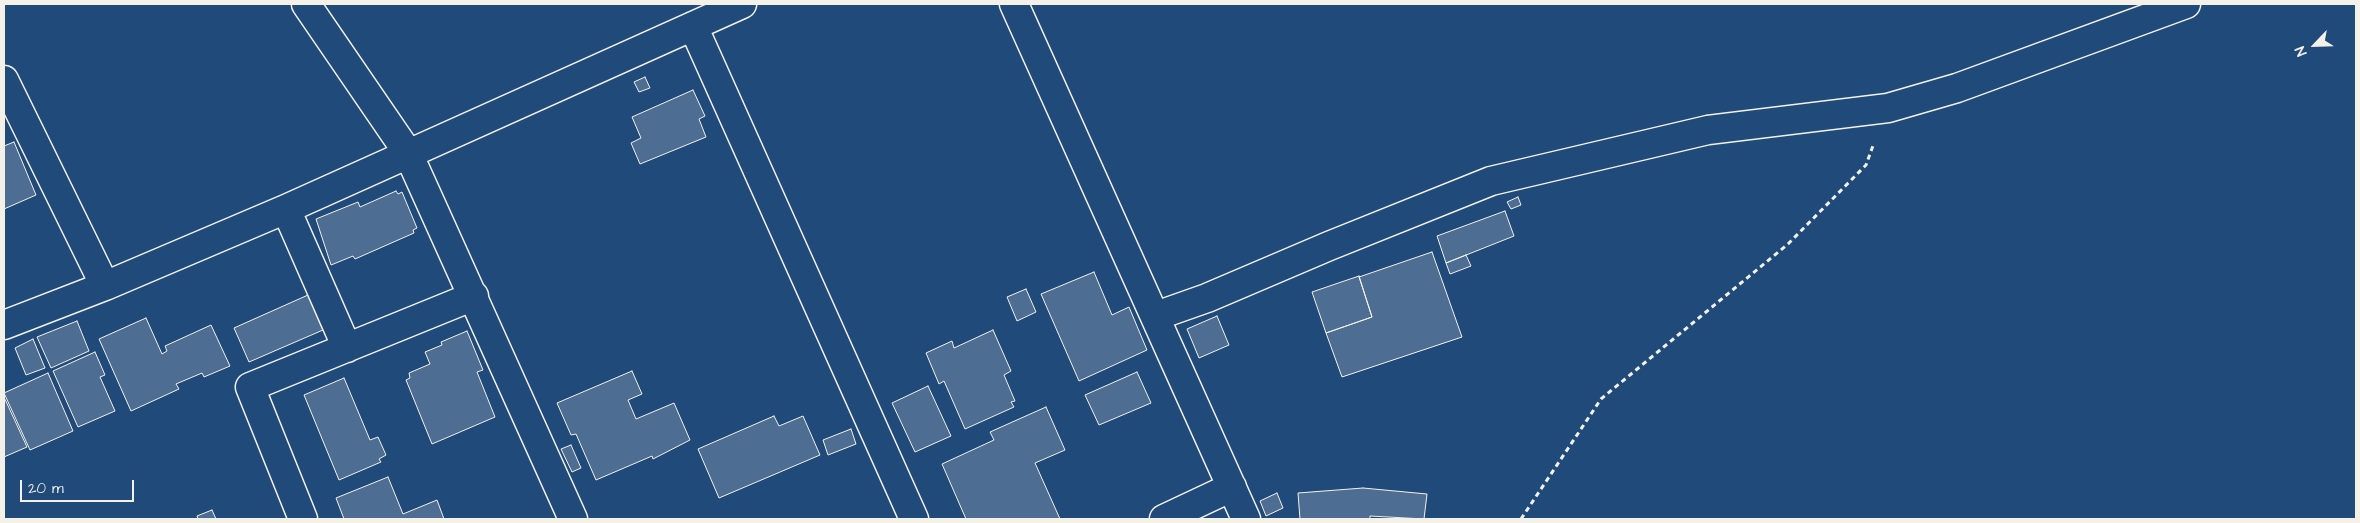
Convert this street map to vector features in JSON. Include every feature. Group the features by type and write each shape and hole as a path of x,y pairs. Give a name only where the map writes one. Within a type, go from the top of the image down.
{"street":[{"path":"306,4 408,153 573,519"},
{"path":"4,325 105,286 286,209 742,4"},
{"path":"1014,4 1246,519"},
{"path":"1156,316 1208,298 1329,246 1491,181 1708,130 1888,108 1957,88 2186,4"},
{"path":"693,26 914,519"},
{"path":"4,80 105,286"},
{"path":"286,209 347,348"},
{"path":"303,519 250,387 474,296"},
{"path":"1164,519 1232,487"}],"path":[{"path":"1521,519 1601,399 1788,244 1866,165 1888,108"}],"building":[{"path":"645,77 650,88 639,92 634,82"},
{"path":"693,90 705,116 699,119 706,137 640,164 631,143 641,138 632,117"},
{"path":"14,142 36,195 4,209 4,146"},
{"path":"396,191 398,194 402,192 417,228 413,230 414,233 355,259 353,256 331,265 316,219 358,202 360,207"},
{"path":"1518,197 1521,205 1511,209 1507,202"},
{"path":"1505,211 1514,236 1446,263 1437,236"},
{"path":"1432,252 1462,337 1342,377 1326,333 1372,317 1359,277"},
{"path":"1466,255 1471,266 1450,274 1446,263"},
{"path":"1094,272 1112,315 1129,307 1147,350 1079,381 1041,294"},
{"path":"1359,276 1372,317 1326,333 1312,292"},
{"path":"1026,289 1036,312 1017,321 1007,297"},
{"path":"308,295 323,330 249,362 234,328"},
{"path":"1217,316 1229,345 1199,358 1187,329"},
{"path":"146,318 162,354 167,351 165,346 211,325 230,366 204,377 202,373 176,384 179,389 131,411 99,339"},
{"path":"77,321 89,351 51,368 37,337"},
{"path":"993,330 1011,371 1004,375 1015,401 1011,402 1014,407 965,429 944,381 939,384 926,353 952,341 954,348"},
{"path":"467,331 483,370 477,372 495,417 432,444 406,380 410,378 409,373 430,364 425,352 442,345 441,342"},
{"path":"33,339 45,368 26,375 15,348"},
{"path":"95,352 105,375 100,377 115,411 78,427 53,371"},
{"path":"632,371 642,394 628,400 636,419 674,403 690,440 653,459 652,456 596,480 576,434 571,435 557,403"},
{"path":"1137,372 1151,403 1099,425 1085,395"},
{"path":"48,373 73,431 30,450 4,393"},
{"path":"344,378 370,440 378,437 386,455 379,459 381,462 339,480 304,395"},
{"path":"928,386 951,436 915,452 892,403"},
{"path":"4,397 27,447 4,457"},
{"path":"1046,407 1065,450 1035,463 1060,519 966,519 942,464 994,440 990,432"},
{"path":"774,416 779,426 803,416 820,455 719,498 698,449"},
{"path":"851,429 856,444 828,455 823,440"},
{"path":"571,445 581,468 572,472 561,449"},
{"path":"388,477 403,514 437,500 444,519 344,519 336,498"},
{"path":"1363,488 1427,494 1424,519 1370,516 1370,519 1300,519 1298,493"},
{"path":"1277,493 1283,508 1266,516 1260,501"},
{"path":"212,510 216,519 198,519 197,516"}]}
